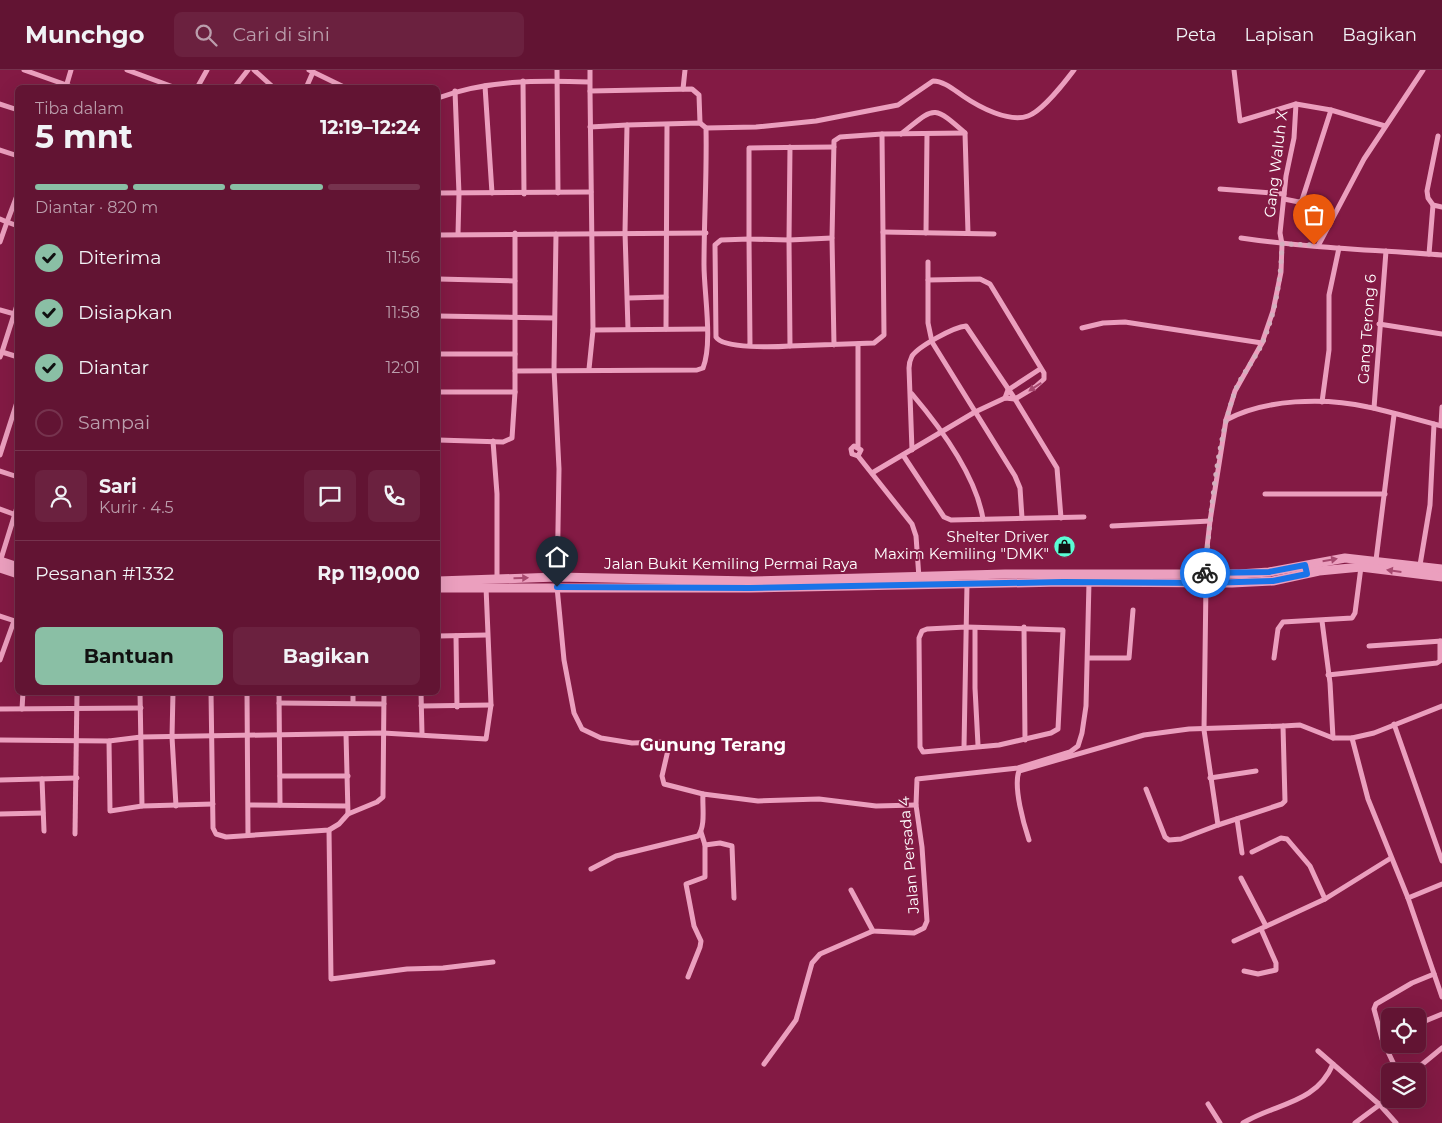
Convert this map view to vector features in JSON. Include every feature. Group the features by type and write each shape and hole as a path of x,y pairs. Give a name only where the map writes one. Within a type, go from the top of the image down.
{"street":[{"path":"24,70 33,71 64,85"},
{"path":"66,85 71,70"},
{"path":"127,70 168,85"},
{"path":"199,85 207,70"},
{"path":"236,85 248,70"},
{"path":"254,70 271,85"},
{"path":"557,70 558,193"},
{"path":"589,369 593,330 590,233 590,70"},
{"path":"683,89 685,70"},
{"path":"590,127 700,123 706,128 816,121 898,106 933,81 943,83 966,98 996,112 1021,118 1036,112 1074,70"},
{"path":"1234,70 1240,121 1296,104 1331,110 1385,126"},
{"path":"1318,246 1385,126 1423,70"},
{"path":"307,85 311,71 338,85"},
{"path":"523,81 524,194"},
{"path":"440,97 455,91 523,81 590,82"},
{"path":"485,86 492,193"},
{"path":"590,91 692,89 698,92 700,123"},
{"path":"455,91 459,194 458,234"},
{"path":"0,104 15,109"},
{"name":"Gang Waluh X","path":"1218,824 1204,730 1205,579 1210,522 1226,420 1235,391 1262,343 1273,311 1281,272 1282,244 1280,233 1294,138 1296,104"},
{"path":"1220,189 1284,197 1299,202 1302,200 1331,110"},
{"path":"901,134 930,113 937,111 948,117 965,133 968,233"},
{"path":"666,125 666,329"},
{"path":"627,126 626,232 628,329"},
{"path":"515,371 589,369 700,370 705,362 707,329 704,265 706,232 706,128"},
{"path":"834,345 832,238 834,141 840,137 882,134 965,133"},
{"path":"832,238 718,240 715,245 717,340 730,345 750,346 834,345 874,343 884,334 882,134"},
{"path":"926,232 927,134"},
{"path":"1429,254 1433,205 1428,198 1427,191 1438,136"},
{"path":"790,147 790,346"},
{"path":"750,346 750,148 834,147"},
{"path":"0,150 15,155"},
{"path":"440,193 524,194 591,192"},
{"path":"0,242 15,201"},
{"path":"1433,205 1442,207"},
{"path":"0,219 15,225"},
{"path":"440,235 706,232"},
{"path":"883,232 994,234"},
{"path":"440,440 503,442 512,438 515,392 515,233"},
{"path":"556,234 554,370 559,469 557,587 564,660 574,713 582,729 601,738 632,743 662,742 668,750 662,776 664,784 703,794 758,801 819,799 876,806 916,805"},
{"path":"1241,238 1282,244 1442,254"},
{"path":"1322,402 1329,350 1329,295 1338,248"},
{"name":"Gang Terong 6","path":"1374,408 1386,252"},
{"path":"928,262 928,323 932,342 1015,476 1020,488 1022,518"},
{"path":"440,279 515,281"},
{"path":"872,473 976,412 1005,398 1015,399 1042,382 1045,376 990,284 980,279 928,280"},
{"path":"628,298 666,297"},
{"path":"0,310 15,315 1,354 15,356"},
{"path":"440,316 554,318"},
{"path":"1082,328 1103,323 1125,322 1262,343"},
{"path":"1379,324 1442,334"},
{"path":"912,450 910,361 914,353 966,326 1015,399 1057,468 1061,518"},
{"path":"593,330 707,329"},
{"path":"858,344 858,446 853,447 851,451 853,455 858,456 912,524 916,536 920,581"},
{"path":"440,354 514,354"},
{"path":"1005,398 1008,390 1040,369"},
{"path":"440,392 515,392"},
{"path":"911,394 941,433 980,500 983,519"},
{"path":"1226,420 1245,410 1273,404 1322,402 1374,408 1441,425 1442,407"},
{"path":"0,455 15,408"},
{"path":"1376,560 1394,414"},
{"path":"1420,565 1430,505 1434,424"},
{"path":"493,441 497,494 497,578"},
{"path":"903,455 944,517 951,520 1084,517"},
{"path":"0,471 15,476"},
{"path":"1265,494 1385,494"},
{"path":"0,509 15,514"},
{"path":"15,517 0,561 15,566"},
{"path":"1112,526 1210,522"},
{"name":"Jalan Bukit Kemiling Permai Raya","path":"1306,569 1345,558 1376,560 1442,569"},
{"name":"Jalan Bukit Kemiling Permai Raya","path":"440,581 557,577 750,581 920,581 1088,578 1205,579 1344,567 1361,567 1442,577"},
{"path":"1274,658 1278,629 1283,622 1322,622 1352,618 1355,613 1361,567"},
{"path":"0,568 15,573"},
{"name":"Jalan Bukit Kemiling Permai Raya","path":"440,588 750,588 920,581 967,584 1088,578"},
{"name":"Jalan Persada 4","path":"873,931 914,933 924,928 927,921 922,848 916,805 916,782 920,778 1018,768 1075,748 1082,733 1088,658 1088,578"},
{"path":"964,747 967,584"},
{"path":"0,740 109,741 142,737 346,734 422,734 446,738 486,739 491,705 486,587"},
{"path":"1088,658 1129,658 1133,610"},
{"path":"0,616 15,622"},
{"path":"1322,622 1333,738"},
{"path":"0,660 15,624"},
{"path":"966,627 1024,627 1063,630 1059,726 1051,733 999,745 978,745 924,753 920,749 918,659 922,631 966,627"},
{"path":"1024,627 1025,740"},
{"path":"975,628 974,688 978,745"},
{"path":"440,636 487,635"},
{"path":"456,636 456,707"},
{"path":"1328,675 1437,663 1440,661 1441,641 1369,646"},
{"path":"964,688 974,688"},
{"path":"22,709 23,695"},
{"path":"76,834 77,695"},
{"path":"140,695 142,806"},
{"path":"173,695 172,737 176,806"},
{"path":"211,695 213,828 216,834 226,837 329,830 348,814 377,802 383,797 384,695"},
{"path":"247,695 248,835"},
{"path":"279,695 280,805"},
{"path":"353,695 353,704"},
{"path":"421,695 422,734"},
{"path":"279,703 384,704"},
{"path":"422,706 491,705"},
{"path":"1029,840 1023,824 1018,785 1019,772 1144,735 1189,729 1204,730 1300,725 1333,738 1352,738 1374,733 1442,706"},
{"path":"0,709 141,708"},
{"path":"1394,724 1442,861"},
{"path":"1146,789 1165,837 1169,840 1181,839 1218,824 1282,804 1285,801 1283,726"},
{"path":"346,734 348,814"},
{"path":"1352,738 1368,799 1408,898 1442,997"},
{"path":"109,741 110,811 142,806 212,804"},
{"path":"1210,778 1256,772"},
{"path":"280,776 348,776"},
{"path":"0,780 77,778"},
{"path":"42,779 44,832"},
{"path":"688,977 701,941 694,926 686,884 705,877 705,845 701,832 703,794"},
{"path":"249,805 347,806"},
{"path":"0,814 43,812"},
{"path":"1237,819 1242,853"},
{"path":"329,830 331,979 407,969 443,968 493,962"},
{"path":"592,869 616,856 695,837 701,832"},
{"path":"1252,852 1281,838 1287,839 1310,866 1325,899"},
{"path":"705,845 720,843 732,846 734,898"},
{"path":"1234,942 1325,899 1391,858"},
{"path":"1241,878 1263,927 1276,963 1276,970 1258,974 1244,970"},
{"path":"1408,898 1442,884"},
{"path":"764,1064 796,1020 812,963 820,954 873,931 851,890"},
{"path":"1381,1036 1374,1014 1376,1004 1412,983 1434,974"},
{"path":"1426,1021 1442,1014"},
{"path":"1424,1063 1442,1048"},
{"path":"1318,1051 1380,1105 1396,1123"},
{"path":"1243,1123 1256,1115 1286,1106 1317,1088 1327,1078 1333,1064"},
{"path":"1208,1104 1220,1123"},
{"path":"1355,1123 1380,1105"}],"way so far":[{"path":"1205,573 1219,456 1226,420 1235,391 1262,343 1273,311 1281,272 1282,244 1314,245"}],"place":[{"name":"Shelter Driver Maxim Kemiling \"DMK\"","path":"1065,546"}],"district":[{"name":"Gunung Terang","path":"713,745"}],"route":[{"path":"557,587 750,588 1063,582 1206,583 1273,581 1307,574 1305,565 1269,572 1239,574 1205,573"}]}
